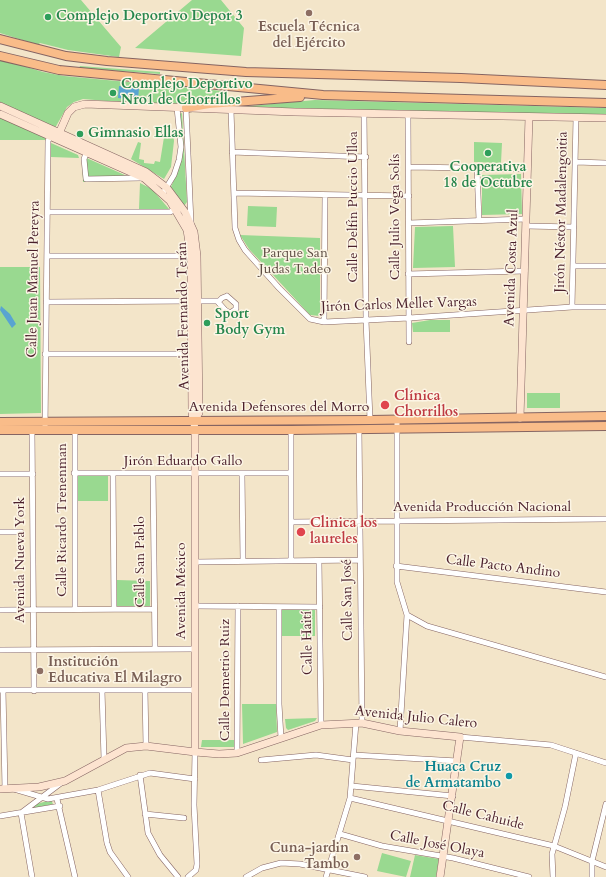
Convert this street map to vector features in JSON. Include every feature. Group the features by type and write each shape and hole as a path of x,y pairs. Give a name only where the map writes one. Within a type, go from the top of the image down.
{"main road":[{"path":"0,39 66,56 138,64 246,72 461,78 606,85"},
{"path":"0,56 59,70 323,95 606,103"},
{"path":"182,108 208,104 323,95"},
{"path":"55,134 68,113 74,107 81,104 364,114 606,118"},
{"name":"Avenida Fernando Terán","path":"0,106 165,190 187,230 194,256"},
{"name":"Avenida Fernando Terán","path":"0,114 55,134 146,172 177,200 192,224 195,301 195,354 192,417 195,425"},
{"name":"Avenida Costa Azul","path":"520,418 529,117"},
{"name":"Avenida Defensores del Morro","path":"45,426 75,430 370,420 606,416"},
{"name":"Avenida Defensores del Morro","path":"0,422 32,426 195,425 291,430 606,426"},
{"name":"Avenida México","path":"195,425 195,752"},
{"name":"Avenida Defensores del Morro","path":"0,430 32,426"},
{"name":"Avenida Julio Calero","path":"6,789 39,787 65,781 126,748 146,746 219,754 238,753 321,725 359,723 400,731 460,737"},
{"path":"440,877 450,820 460,737"}],"street":[{"path":"165,190 179,160 181,147 182,108"},
{"path":"182,108 192,224"},
{"name":"Jirón Carlos Mellet Vargas","path":"231,110 235,228 239,240 245,250 305,316 315,321 324,322 606,307"},
{"name":"Calle Delfín Puccio Ulloa","path":"364,114 366,157 366,320 370,420"},
{"name":"Calle Julio Vega Solís","path":"408,115 409,342"},
{"name":"Jirón Néstor Madalengoitia","path":"572,308 576,118"},
{"name":"Calle Juan Manuel Pereyra","path":"45,426 45,354 48,256 48,141 55,134"},
{"path":"87,151 84,159 86,179 144,178"},
{"path":"232,152 366,157"},
{"path":"576,162 606,163"},
{"path":"409,167 528,169"},
{"path":"477,168 479,220"},
{"path":"234,193 325,196 409,196"},
{"path":"324,322 325,196"},
{"path":"48,212 170,212 176,209"},
{"path":"409,222 479,220 526,222 574,227"},
{"path":"48,256 194,256"},
{"path":"574,266 606,266"},
{"path":"408,274 525,271"},
{"path":"46,302 218,301"},
{"path":"45,354 195,354"},
{"path":"397,420 396,566 397,582 407,615 400,731"},
{"name":"Avenida Nueva York","path":"32,426 34,690"},
{"name":"Calle San José","path":"326,877 350,798 359,723 359,428"},
{"name":"Calle Ricardo Trenenman","path":"75,430 75,610"},
{"path":"291,430 291,561"},
{"name":"Jirón Eduardo Gallo","path":"74,473 291,473"},
{"path":"0,474 33,474"},
{"path":"113,474 114,609"},
{"name":"Calle San Pablo","path":"153,474 153,609 155,649"},
{"path":"242,474 243,561"},
{"name":"Avenida Producción Nacional","path":"291,522 606,519"},
{"path":"0,532 21,532"},
{"path":"195,562 359,560"},
{"name":"Calle Haití","path":"319,561 321,725"},
{"name":"Calle Pacto Andino","path":"396,566 606,592"},
{"path":"194,606 320,607"},
{"name":"Calle Demetrio Ruiz","path":"238,606 238,753"},
{"path":"279,607 279,704 282,738"},
{"path":"0,610 153,609"},
{"path":"407,615 427,626 606,677"},
{"path":"0,650 195,649"},
{"path":"195,690 2,690 2,739 6,789 40,798 57,799 98,790 140,775 150,773 195,779"},
{"path":"103,690 104,759"},
{"path":"145,690 146,746"},
{"name":"Avenida Julio Calero","path":"460,737 551,745 606,763"},
{"path":"188,877 196,870 197,864 195,752"},
{"path":"553,877 552,854 576,753"},
{"path":"261,760 278,757 316,755 457,762"},
{"path":"140,775 148,833 152,842 178,877"},
{"name":"Avenida Julio Calero","path":"21,813 65,781"},
{"path":"352,786 453,796"},
{"path":"98,790 110,852 128,877"},
{"name":"Calle Cahuide","path":"350,798 450,820 554,846 592,860 606,867"},
{"path":"57,799 60,806 75,877"},
{"path":"592,877 592,860 606,804"},
{"path":"0,816 60,806"},
{"path":"21,813 32,877"},
{"path":"145,814 184,818"},
{"name":"Calle José Olaya","path":"340,834 382,846 453,858 529,877"},
{"path":"246,877 262,868 281,863 300,864 365,877"}],"green space":[{"name":"Complejo Deportivo Depor 3","path":"0,0 81,0 121,47 119,57 68,50 40,43 38,45 0,33"},
{"path":"192,0 221,0 244,28 241,56 135,48"},
{"name":"Complejo Deportivo Nro1 de Chorrillos","path":"0,59 43,72 64,76 223,91 225,93 213,100 171,104 143,104 83,99 74,102 67,107 55,128 0,102"},
{"path":"80,66 160,72 160,74 79,68"},
{"path":"315,100 606,108 606,115 239,107"},
{"path":"182,113 187,202 184,206 171,187 178,170 180,114"},
{"path":"0,117 45,136 45,140 0,140"},
{"path":"165,131 173,132 174,141 171,167 164,179 131,159 138,142 141,143 139,159 144,160 144,163 154,164 155,161 160,162"},
{"name":"Cooperativa 18 de Octubre","path":"474,142 502,143 501,163 474,162"},
{"path":"51,143 78,155 79,158 51,157"},
{"path":"82,156 136,180 83,182"},
{"path":"521,174 522,214 482,215 482,175"},
{"path":"140,183 152,189 169,209 139,209"},
{"path":"248,206 277,207 276,227 247,226"},
{"path":"453,226 455,267 413,268 415,227"},
{"name":"Parque San Judas Tadeo","path":"240,235 320,238 320,316 310,315 249,249"},
{"path":"0,267 40,267 41,413 0,414"},
{"path":"430,320 450,320 450,332 413,332 412,323"},
{"path":"527,393 560,393 560,408 527,408"},
{"path":"76,476 108,476 108,501 76,501"},
{"path":"117,580 150,581 150,606 117,606"},
{"path":"315,609 315,636 282,636 281,610"},
{"path":"242,704 276,704 277,732 243,744"},
{"path":"317,718 315,721 288,730 286,728 285,719"},
{"path":"202,740 235,740 235,747 201,747"},
{"path":"51,800 53,804 31,809 33,805"},
{"path":"382,853 411,861 406,877 377,871"},
{"path":"415,855 439,859 436,877 410,877"}],"water":[{"path":"119,86 139,88 138,100 118,98"},
{"path":"1,306 10,314 16,324 12,328 0,310"}],"place":[{"name":"Escuela Técnica del Ejército","path":"309,13"},
{"name":"Complejo Deportivo Depor 3","path":"48,17"},
{"name":"Complejo Deportivo Nro1 de Chorrillos","path":"113,93"},
{"name":"Gimnasio Ellas","path":"80,134"},
{"name":"Cooperativa 18 de Octubre","path":"488,153"},
{"name":"Sport Body Gym","path":"207,323"},
{"name":"Clínica Chorrillos","path":"385,405"},
{"name":"Clinica los laureles","path":"301,532"},
{"name":"Institución Educativa El Milagro","path":"40,671"},
{"name":"Huaca Cruz de Armatambo","path":"509,776"},
{"name":"Cuna-jardin Tambo","path":"357,857"}]}
